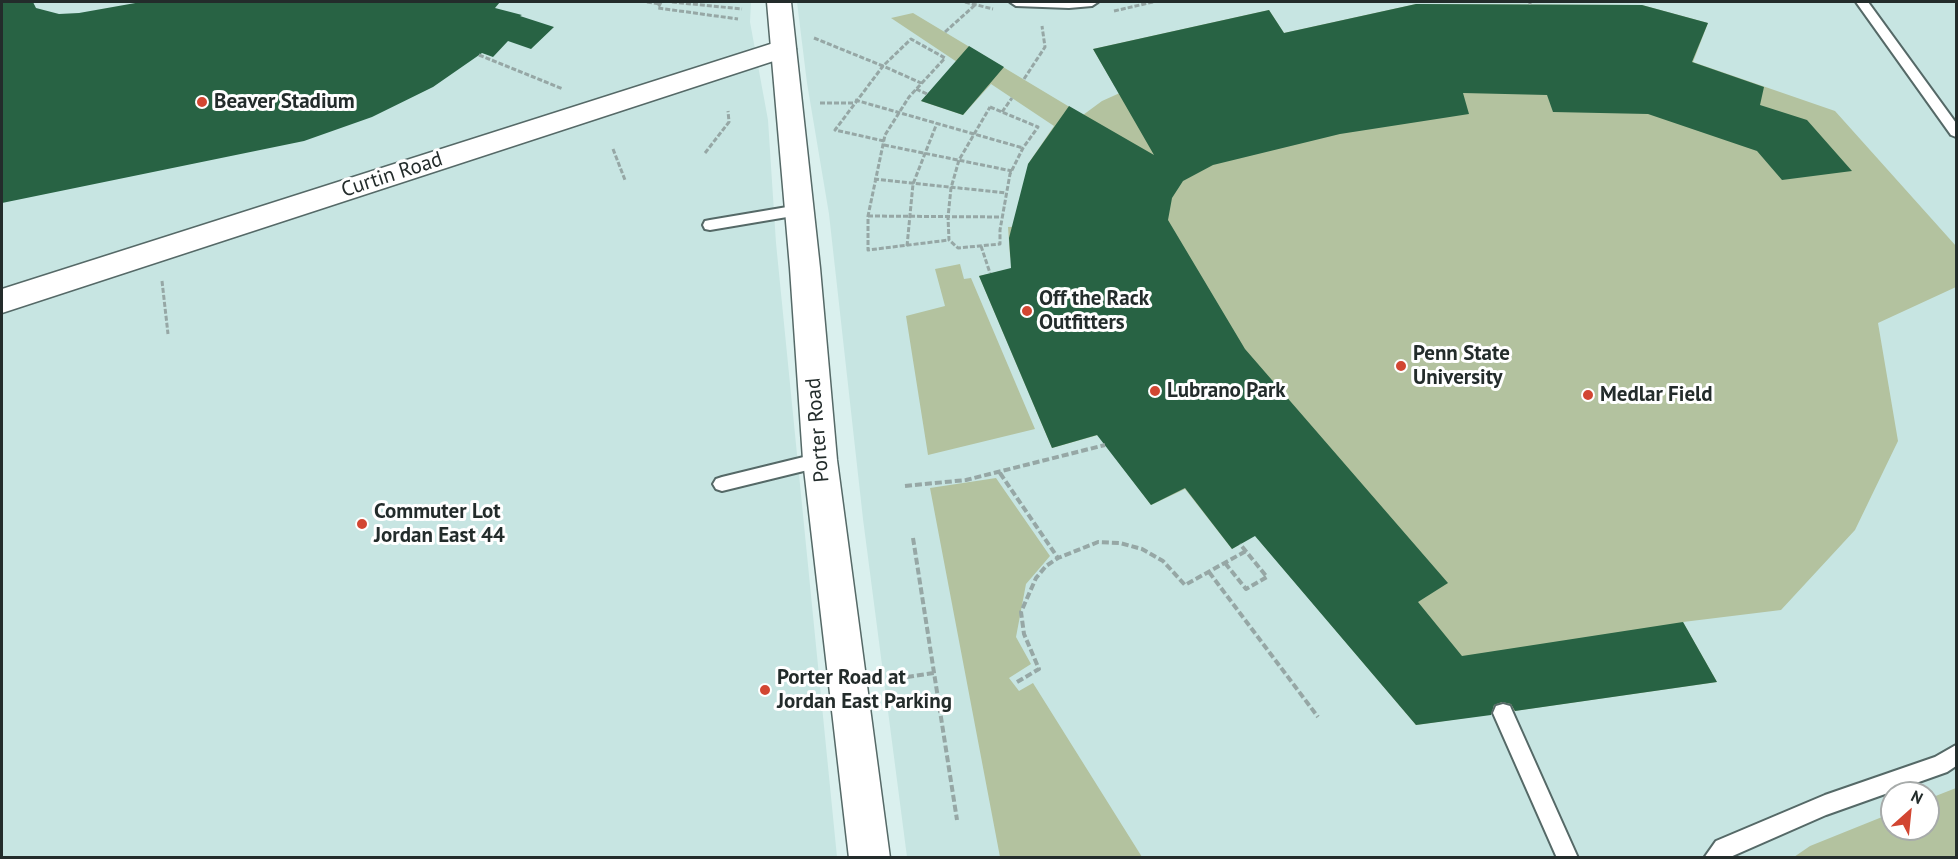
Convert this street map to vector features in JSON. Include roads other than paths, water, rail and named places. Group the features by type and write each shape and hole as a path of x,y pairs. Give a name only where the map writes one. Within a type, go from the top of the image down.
{"street":[{"name":"Porter Road","path":"779,2 797,43 799,210 820,460 870,858"},
{"name":"Curtin Road","path":"2,301 797,43"}],"lane":[{"path":"1016,2 1069,4 1092,2"},
{"path":"1862,2 1956,132"},
{"path":"710,225 799,210"},
{"path":"722,484 820,460"},
{"path":"1503,713 1568,858"},
{"path":"1714,858 1723,848 1825,805 1940,765 1956,755"}],"place":[{"name":"Beaver Stadium","path":"202,102"},
{"name":"Off the Rack Outfitters","path":"1027,311"},
{"name":"Penn State University","path":"1401,366"},
{"name":"Lubrano Park","path":"1155,391"},
{"name":"Medlar Field","path":"1588,395"},
{"name":"Commuter Lot Jordan East 44","path":"362,524"},
{"name":"Porter Road at Jordan East Parking","path":"765,690"}]}
